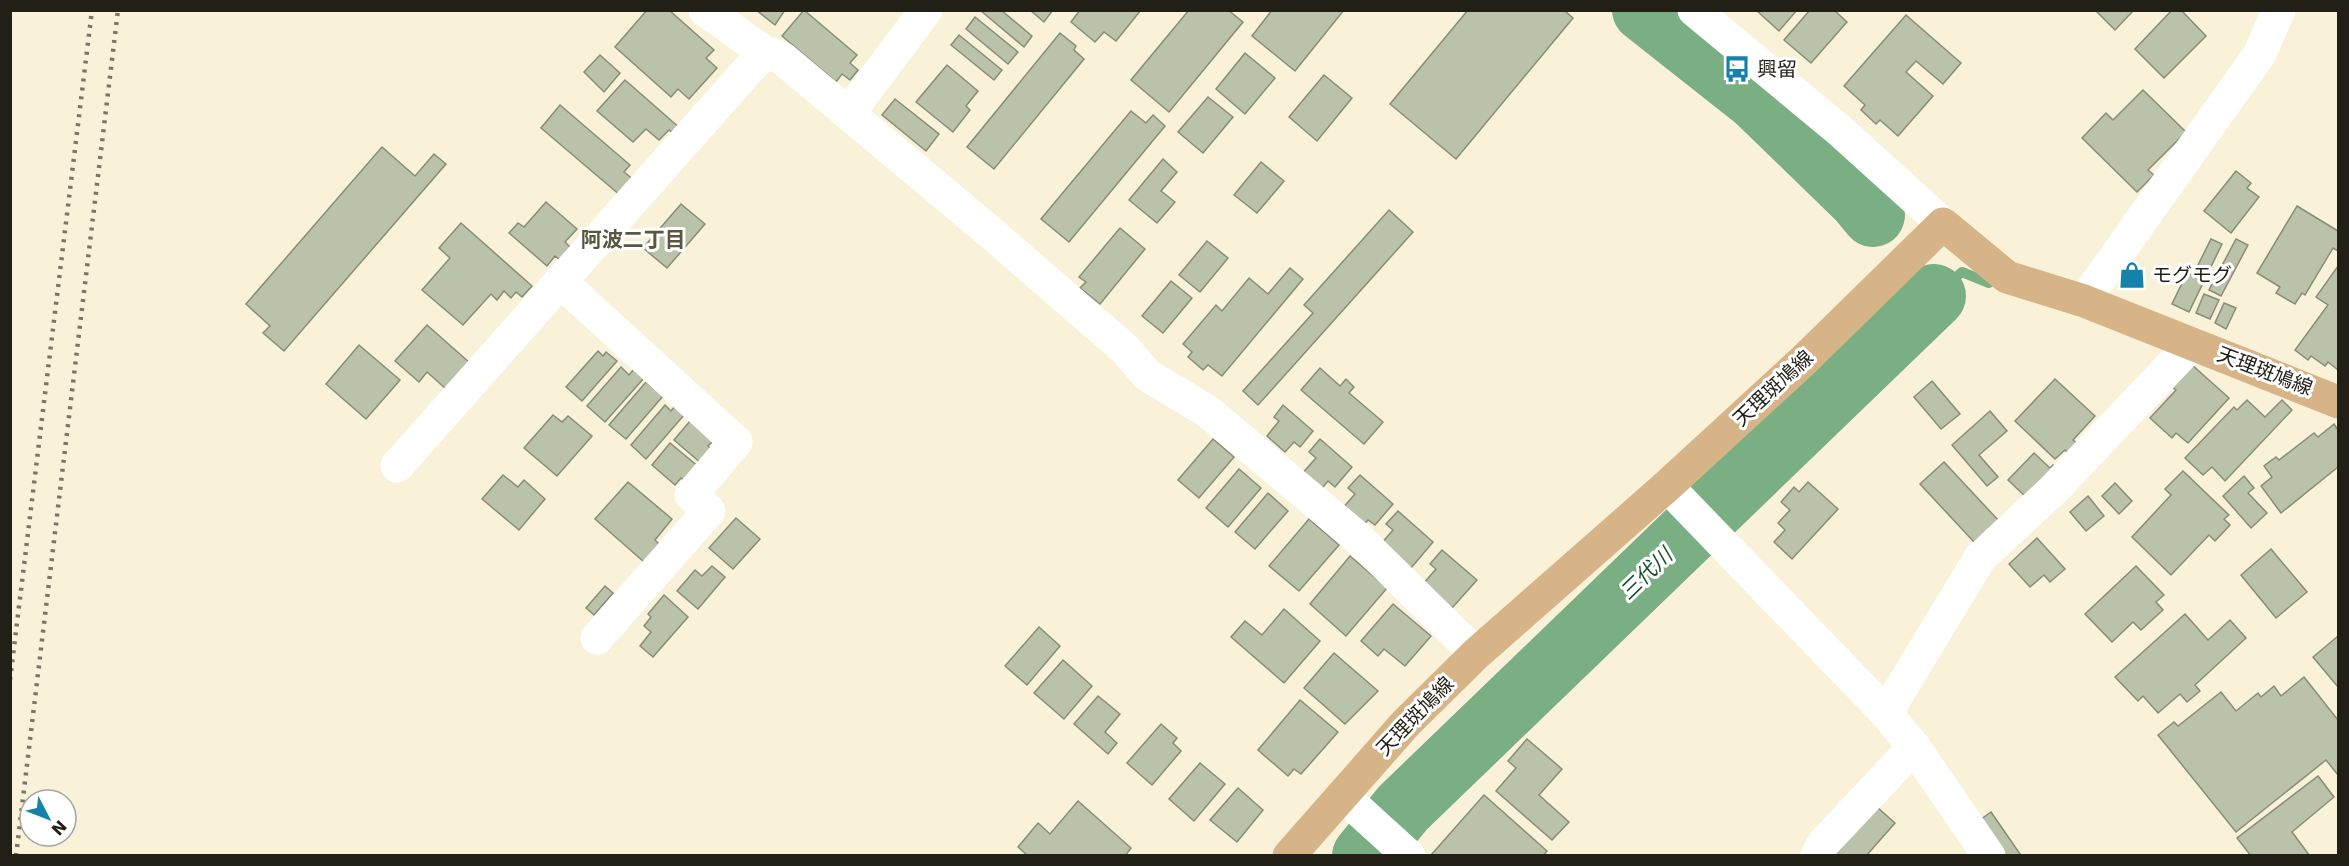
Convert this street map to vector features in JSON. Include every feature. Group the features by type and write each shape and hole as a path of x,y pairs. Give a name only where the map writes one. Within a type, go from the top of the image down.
{"main road":[{"name":"天理斑鳩線","path":"1289,855 1406,723 1476,654 1667,486 1803,361 1943,224 2007,277 2084,301 2338,402"}],"street":[{"path":"705,10 764,52 782,58 1126,350 1147,375 1207,411 1358,538 1476,654"},
{"path":"849,113 926,10"},
{"path":"1694,10 1839,130 1943,224"},
{"path":"2084,301 2259,55 2279,10"},
{"path":"397,466 764,52"},
{"path":"560,281 736,442 691,495 709,511 597,638"},
{"path":"1886,713 1980,558 2053,490 2193,343"},
{"path":"1667,486 1886,713 1914,747 1989,855"},
{"path":"1817,855 1823,844 1914,747"},
{"path":"1342,796 1403,851"}],"building":[{"path":"647,10 669,10 714,50 706,58 717,68 689,99 678,89 671,97 615,47"},
{"path":"756,10 785,10 775,25"},
{"path":"804,10 857,55 850,63 858,70 850,80 842,74 836,82 782,36"},
{"path":"1001,10 1032,36 1024,47 981,11"},
{"path":"1030,10 1053,10 1044,22"},
{"path":"1080,10 1141,10 1116,41 1104,32 1095,42 1071,22"},
{"path":"1189,10 1228,10 1243,22 1169,112 1131,80"},
{"path":"1272,10 1344,10 1295,71 1252,36"},
{"path":"1468,10 1564,10 1573,18 1456,159 1390,104"},
{"path":"1756,10 1797,10 1779,31"},
{"path":"1810,10 1834,10 1847,22 1811,63 1784,40"},
{"path":"2095,10 2134,10 2115,30"},
{"path":"2172,10 2181,10 2206,36 2164,78 2135,49"},
{"path":"1906,15 1961,63 1943,84 1916,61 1906,72 1933,96 1898,136 1880,120 1876,124 1861,110 1865,105 1844,86"},
{"path":"975,17 1018,52 1008,64 966,29"},
{"path":"1060,33 1076,46 1074,50 1084,59 994,169 967,147"},
{"path":"959,35 1002,70 994,80 951,45"},
{"path":"1245,53 1275,78 1245,114 1216,89"},
{"path":"600,55 620,73 604,92 584,72"},
{"path":"947,65 978,91 966,106 970,110 953,132 916,102"},
{"path":"1324,75 1352,98 1317,141 1289,117"},
{"path":"625,80 681,129 675,135 669,130 659,140 646,129 633,142 597,111"},
{"path":"2143,90 2186,132 2148,170 2154,175 2137,192 2082,138 2106,113 2113,120"},
{"path":"1208,97 1233,117 1203,153 1178,132"},
{"path":"895,99 939,134 926,151 882,115"},
{"path":"560,105 630,165 624,172 634,180 621,196 541,128"},
{"path":"1131,111 1146,123 1153,115 1165,126 1069,242 1041,219"},
{"path":"382,147 415,176 434,154 446,164 284,351 263,333 270,326 246,304"},
{"path":"1163,159 1177,172 1161,191 1175,202 1157,223 1129,200"},
{"path":"1261,162 1284,181 1257,213 1234,195"},
{"path":"2236,171 2251,183 2247,188 2259,197 2231,233 2204,211"},
{"path":"546,202 577,229 565,242 571,248 560,260 555,256 547,266 509,233 518,223 524,227"},
{"path":"681,204 705,224 667,268 643,248"},
{"path":"2297,206 2338,231 2338,251 2333,248 2305,295 2302,293 2295,304 2276,293 2280,287 2257,273"},
{"path":"1389,210 1413,232 1258,405 1243,391 1313,313 1304,305"},
{"path":"461,223 532,286 522,297 516,292 511,298 504,291 497,300 491,294 463,325 422,290 450,258 439,248"},
{"path":"1120,228 1145,249 1100,304 1080,288 1086,282 1079,277"},
{"path":"2211,239 2222,244 2189,312 2172,304 2187,273 2193,275"},
{"path":"2236,239 2248,245 2221,296 2209,290"},
{"path":"1207,241 1228,258 1200,292 1179,275"},
{"path":"2338,266 2338,370 2328,362 2325,366 2311,356 2308,360 2295,350 2328,305 2316,297"},
{"path":"1290,268 1303,279 1222,376 1208,365 1203,370 1188,357 1192,352 1183,344 1216,305 1222,311 1249,278 1268,294"},
{"path":"1171,281 1192,298 1163,333 1142,316"},
{"path":"2204,294 2219,300 2210,319 2196,313"},
{"path":"2224,303 2236,308 2226,329 2215,323"},
{"path":"427,325 470,363 446,389 427,372 419,382 395,361"},
{"path":"359,345 400,380 366,419 326,384"},
{"path":"598,351 603,356 606,352 617,361 582,401 566,387"},
{"path":"2191,364 2229,398 2188,443 2176,433 2172,438 2150,418 2176,390 2171,386"},
{"path":"621,367 629,375 634,369 644,378 605,422 587,406"},
{"path":"1320,368 1340,386 1346,379 1354,387 1349,393 1383,422 1364,444 1301,390"},
{"path":"2055,379 2095,416 2073,440 2079,445 2070,455 2065,450 2055,459 2015,421"},
{"path":"1932,381 1960,414 1941,429 1914,397"},
{"path":"646,382 663,396 626,439 609,425"},
{"path":"2247,400 2265,417 2282,400 2292,410 2225,481 2212,467 2203,475 2185,458 2234,407 2237,410"},
{"path":"665,405 671,411 675,406 684,415 646,459 631,445"},
{"path":"1283,405 1313,431 1300,447 1294,442 1285,452 1267,436 1279,421 1274,417"},
{"path":"1990,411 2007,431 1979,455 1998,477 1987,486 1952,445"},
{"path":"553,415 562,422 568,416 592,436 557,476 524,448"},
{"path":"690,421 713,441 708,446 713,451 702,464 674,440"},
{"path":"2334,424 2338,430 2338,467 2281,513 2261,486 2272,477 2264,466 2276,457 2279,460 2314,433 2318,437"},
{"path":"1213,439 1234,457 1199,498 1178,480"},
{"path":"1320,439 1352,467 1335,487 1328,481 1319,492 1300,476 1316,458 1309,452"},
{"path":"670,443 699,467 686,482 681,478 675,485 652,465"},
{"path":"2034,453 2050,468 2053,465 2057,468 2028,499 2008,480"},
{"path":"1944,462 1998,520 1974,542 1920,484"},
{"path":"1239,469 1261,488 1228,527 1206,508"},
{"path":"2183,471 2229,515 2224,519 2230,525 2215,541 2209,535 2171,575 2132,537 2171,495 2165,489"},
{"path":"503,475 518,487 524,480 545,499 519,530 482,499"},
{"path":"1360,475 1393,504 1375,525 1368,520 1361,528 1341,510 1355,494 1348,488"},
{"path":"2244,476 2254,488 2248,493 2267,513 2251,528 2223,496"},
{"path":"628,482 672,519 655,540 659,544 644,562 595,519"},
{"path":"1808,482 1838,509 1792,559 1774,542 1785,530 1778,523 1790,510 1781,502 1794,487 1799,492"},
{"path":"2115,483 2132,501 2119,514 2102,496"},
{"path":"1268,493 1288,511 1255,549 1235,532"},
{"path":"2088,496 2104,516 2086,531 2070,512"},
{"path":"1398,511 1433,542 1411,568 1379,546 1393,530 1386,524"},
{"path":"736,518 760,539 733,569 709,548"},
{"path":"1309,519 1339,545 1299,591 1269,566"},
{"path":"2037,538 2065,569 2050,582 2044,575 2030,587 2009,564"},
{"path":"2271,549 2307,592 2276,618 2241,575"},
{"path":"1442,550 1477,580 1452,608 1423,584 1436,569 1430,564"},
{"path":"1350,556 1387,588 1346,636 1310,604"},
{"path":"712,566 725,577 698,609 677,591 695,570 702,576"},
{"path":"2136,566 2164,595 2156,602 2163,610 2141,630 2133,622 2112,642 2085,614"},
{"path":"605,586 613,593 594,615 586,608"},
{"path":"664,595 688,617 653,657 640,646 651,632 644,626 651,617 648,614"},
{"path":"1393,604 1431,636 1405,666 1384,649 1378,656 1361,641"},
{"path":"1284,609 1320,641 1284,683 1231,637 1245,621 1262,635"},
{"path":"2185,614 2208,640 2230,620 2246,638 2195,685 2200,691 2187,702 2180,694 2158,713 2143,696 2138,701 2115,677"},
{"path":"1039,627 1060,646 1027,685 1005,666"},
{"path":"2338,636 2338,687 2313,657"},
{"path":"1334,653 1378,691 1345,724 1304,688"},
{"path":"1063,660 1092,686 1064,719 1034,693"},
{"path":"2304,677 2338,720 2338,775 2326,760 2236,832 2158,735 2174,722 2178,726 2221,692 2236,711 2258,693 2261,697 2274,686 2281,696"},
{"path":"1098,696 1120,714 1105,732 1117,743 1108,754 1074,724"},
{"path":"1300,700 1338,732 1301,774 1294,769 1288,776 1258,750"},
{"path":"1161,724 1177,738 1173,743 1181,751 1152,785 1127,763"},
{"path":"1527,739 1562,769 1539,795 1569,822 1552,840 1496,791 1516,768 1508,761"},
{"path":"1200,763 1225,784 1194,821 1169,799"},
{"path":"2318,776 2334,797 2292,832 2310,856 2251,856 2237,838"},
{"path":"1238,788 1263,810 1237,842 1210,820"},
{"path":"1484,795 1547,851 1543,856 1431,855"},
{"path":"1078,801 1131,848 1125,856 1028,856 1018,847 1038,823 1050,834"},
{"path":"1877,807 1895,823 1866,856 1834,856"},
{"path":"1991,812 2020,854 2018,856 2005,856 1980,820"}],"waterway":[{"name":"三代川","path":"1644,10 1758,100 1859,198 1873,215"},
{"path":"1934,296 1962,272 1989,283"},
{"name":"三代川","path":"1364,856 1403,808 1934,296"}],"railway":[{"path":"10,680 92,10"},
{"path":"16,856 118,10"}],"place":[{"name":"興留","path":"1737,69"},
{"name":"モグモグ","path":"2132,275"}],"district":[{"name":"阿波二丁目","path":"633,240"}]}
